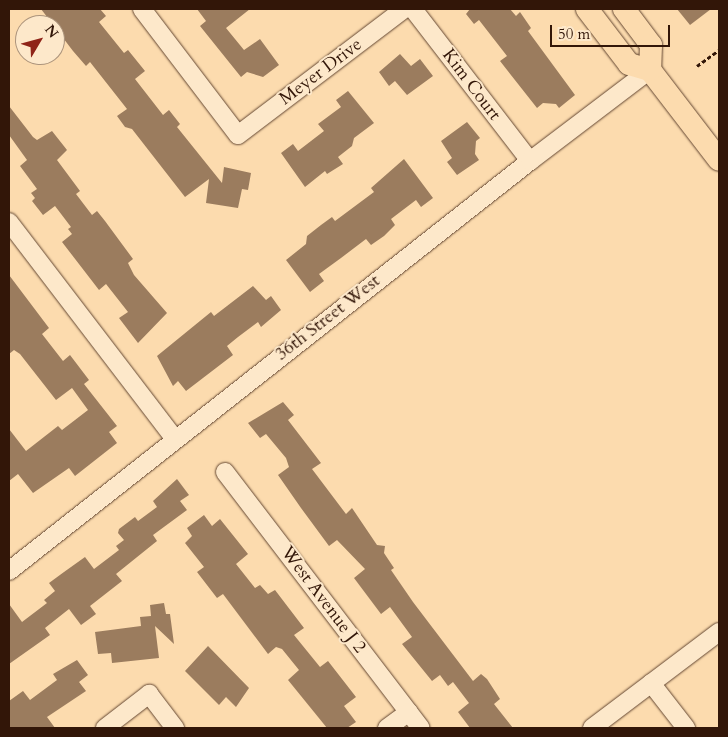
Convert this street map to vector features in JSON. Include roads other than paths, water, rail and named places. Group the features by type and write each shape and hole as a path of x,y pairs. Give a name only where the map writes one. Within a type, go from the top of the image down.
{"main road":[{"path":"587,9 629,64 650,70 719,160"},
{"path":"624,9 651,44 650,70"}],"street":[{"name":"Meyer Drive","path":"142,9 238,135 404,9"},
{"name":"Kim Court","path":"413,9 530,160"},
{"name":"36th Street West","path":"9,571 174,438 530,160 650,70"},
{"path":"9,222 174,438"},
{"name":"West Avenue J 2","path":"225,472 421,728"},
{"path":"592,728 719,632"},
{"path":"651,683 686,728"},
{"path":"105,728 149,694 176,728"},
{"path":"387,728 408,712"}]}
